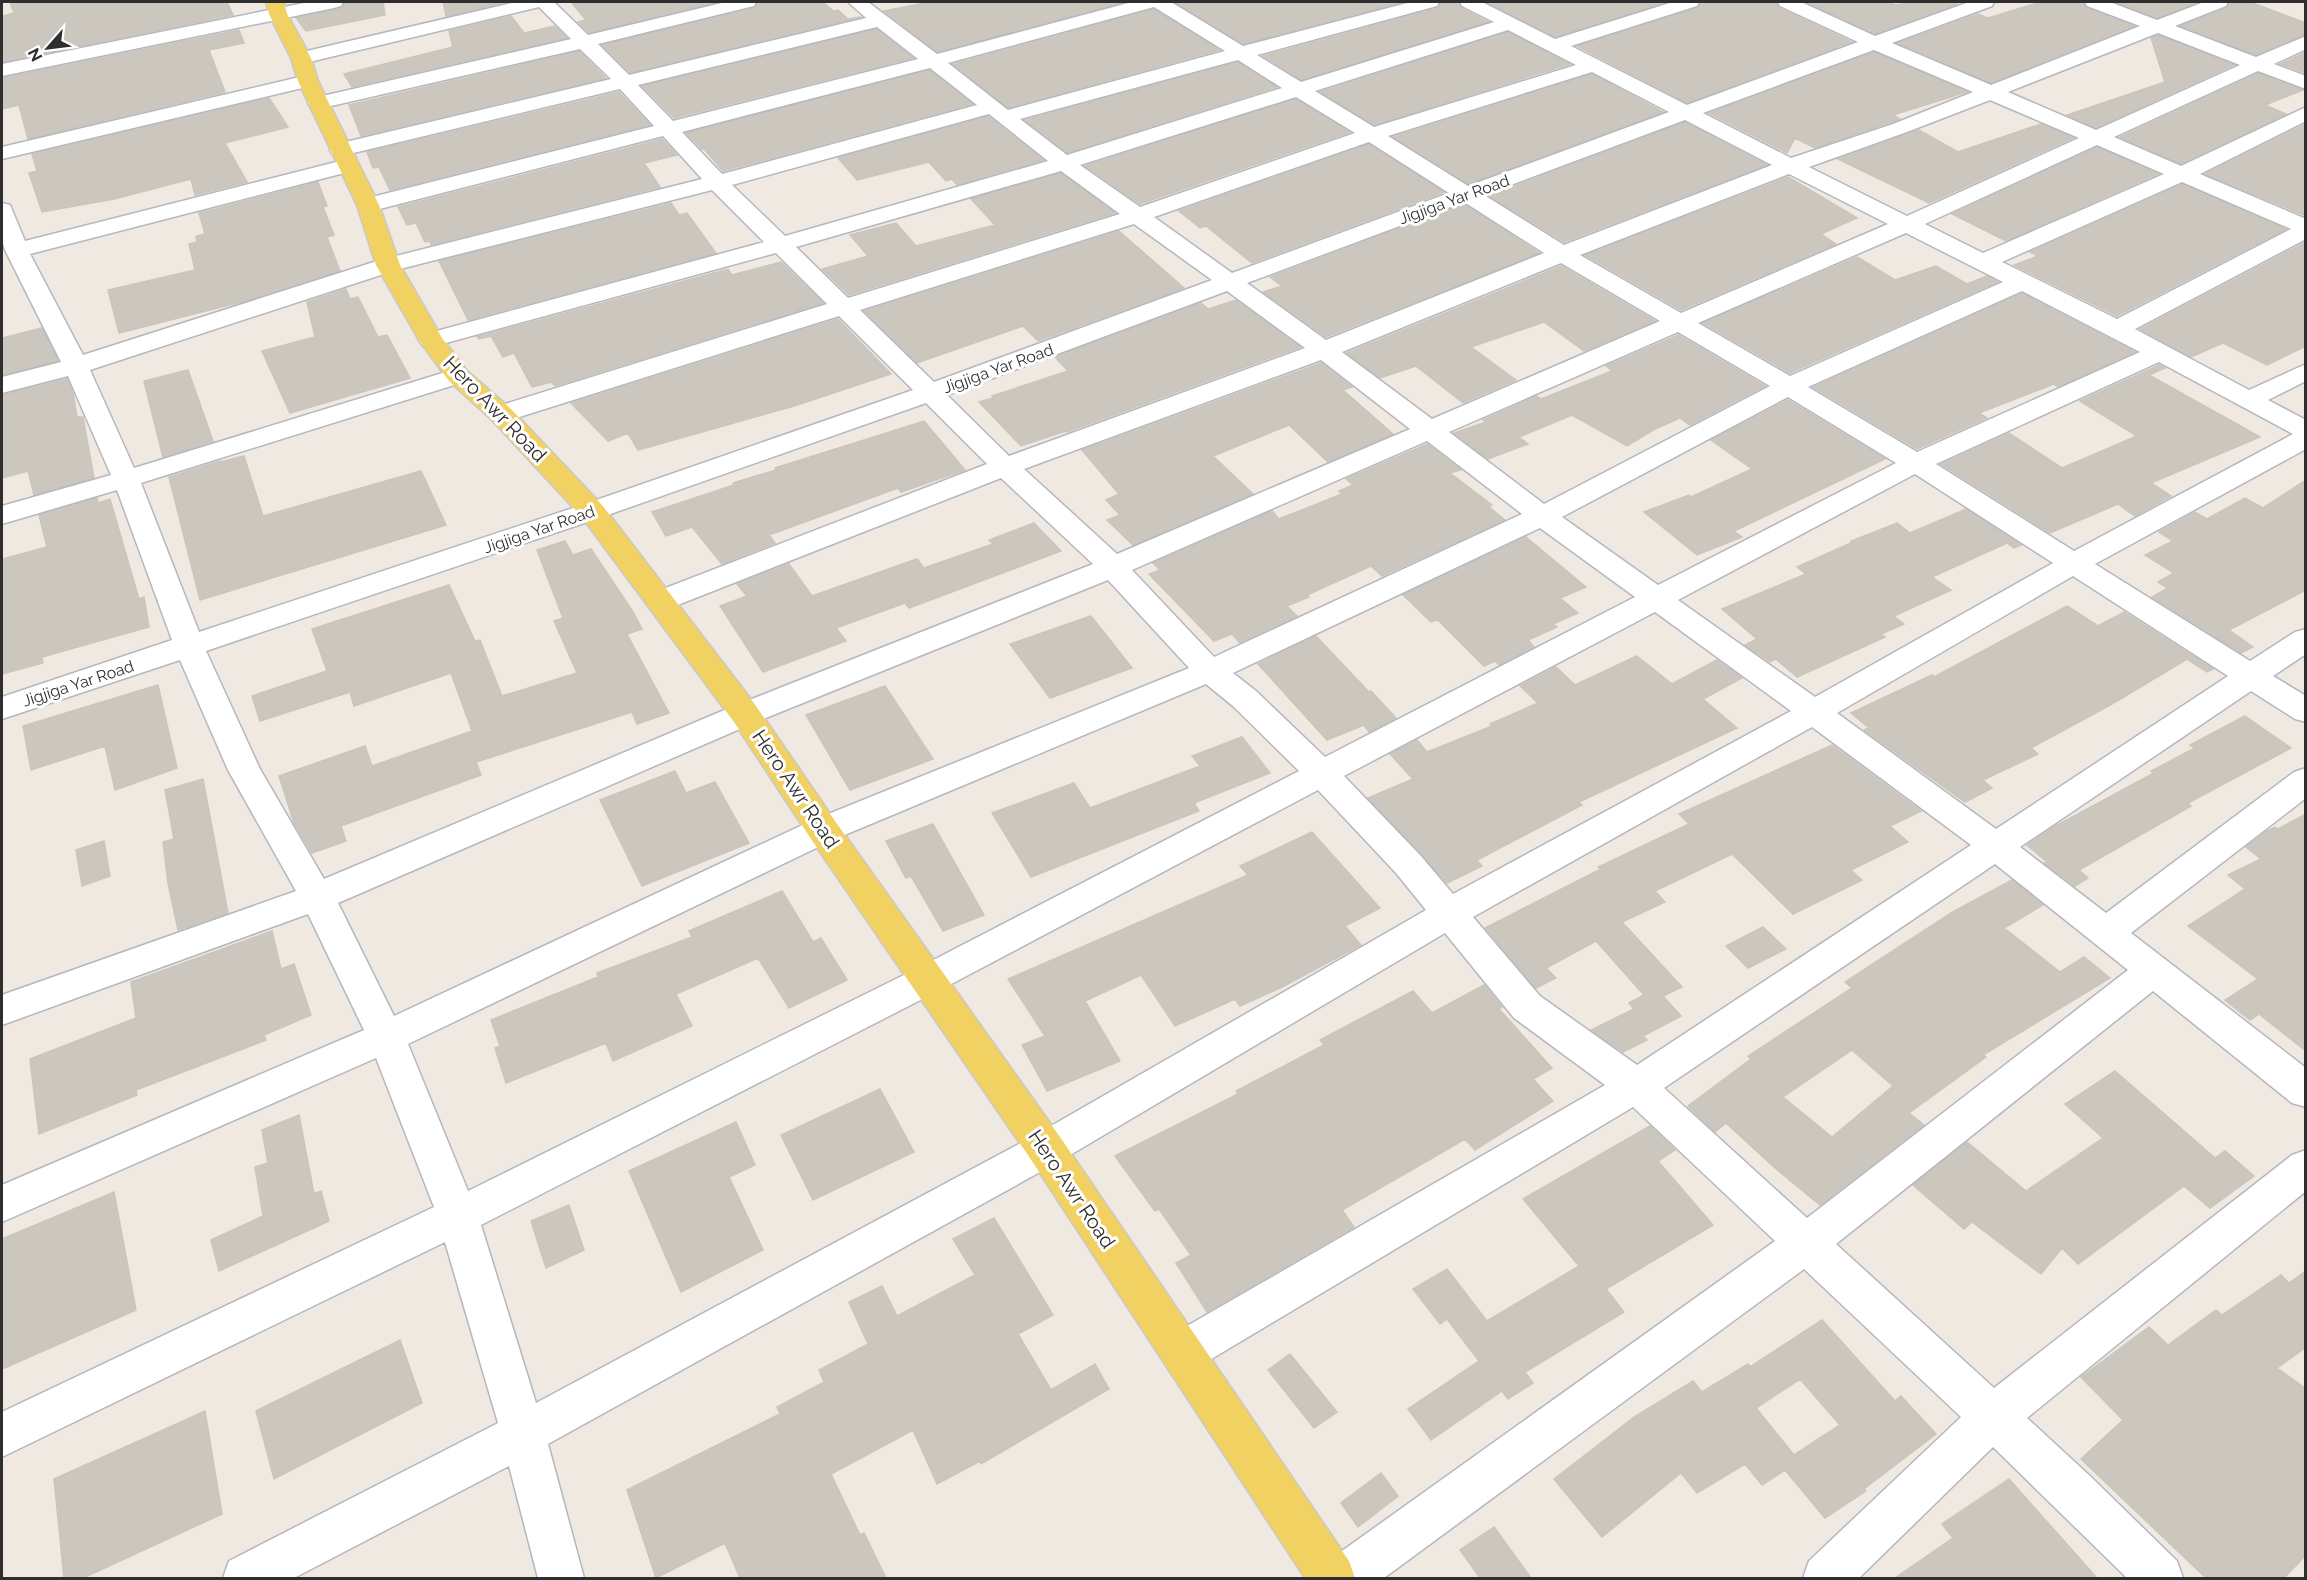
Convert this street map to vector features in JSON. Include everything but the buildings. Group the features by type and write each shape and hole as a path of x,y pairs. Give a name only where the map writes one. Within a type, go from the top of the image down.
{"main road":[{"name":"Hero Awr Road","path":"277,8 301,57 318,103 368,205 388,265 431,340 458,376 501,414 591,512 745,714 823,830 1046,1149 1332,1578"}],"street":[{"path":"2,70 277,8 334,2"},
{"path":"301,57 538,2"},
{"path":"544,2 625,82 717,182 932,392 1005,467 1113,567 1210,670 1245,699 1323,775 1408,864 1527,1007 1636,1086 2074,1492 2160,1578"},
{"path":"318,103 747,2"},
{"path":"861,5 891,2"},
{"path":"368,205 935,62 1151,2"},
{"path":"1159,2 1562,255 1789,386 1916,463 2306,711"},
{"path":"2,385 76,366 388,265 1240,53 1430,2"},
{"path":"1469,2 2117,329 2306,431"},
{"path":"1555,45 1690,2"},
{"path":"1787,2 1875,43 2306,228"},
{"name":"Jigjiga Yar Road","path":"2,708 591,512 932,392 1985,2"},
{"path":"2094,2 2306,83"},
{"path":"660,601 1005,467 1324,350 1790,166 1900,128 2219,2"},
{"path":"861,5 1064,163 1324,350 1542,516 1814,712 1996,847 2306,1091"},
{"path":"12,255 345,157 625,82 882,21"},
{"path":"431,340 782,244 1064,163 1510,23"},
{"path":"2,1010 317,897 745,714 1113,567 1907,224 2306,42"},
{"path":"501,414 1136,216 1370,135 1592,66"},
{"path":"2,153 308,81"},
{"path":"1983,262 2182,174 2306,113"},
{"path":"2,210 12,255 76,366 126,479 189,646 244,770 317,897 386,1036 458,1216 523,1434 561,1578"},
{"path":"2117,329 2306,228"},
{"path":"2,1204 386,1036 823,830 1210,670 1542,516 1789,386 2022,282"},
{"path":"2,1435 458,1216 927,980 1916,463 2160,352"},
{"path":"2248,400 2306,371"},
{"path":"2,515 458,376"},
{"path":"246,1578 523,1434 1046,1149 1449,913 1814,712 2074,563 2306,438"},
{"path":"1182,1352 1636,1086 2306,639"},
{"path":"2105,933 2306,780"},
{"path":"1345,1578 1806,1243 2153,971"},
{"path":"1826,1578 1993,1417 2306,1167"}]}
